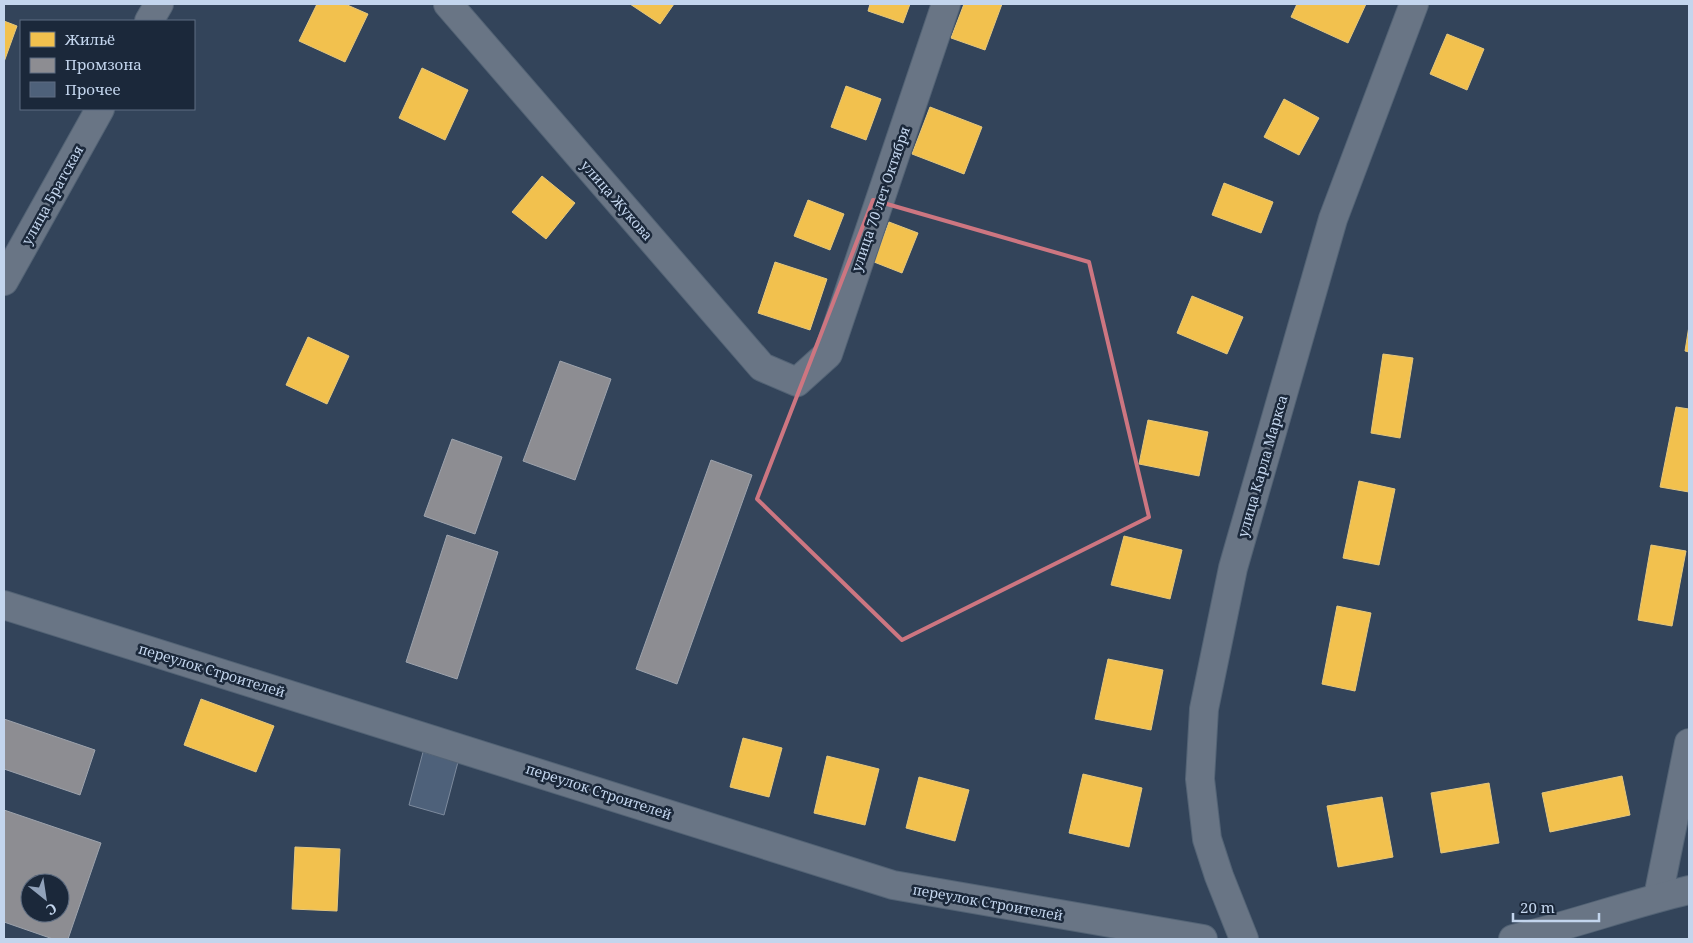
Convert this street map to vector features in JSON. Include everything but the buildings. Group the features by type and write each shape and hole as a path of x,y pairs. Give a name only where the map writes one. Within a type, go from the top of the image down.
{"street":[{"path":"150,20 159,4"},
{"name":"улица Жукова","path":"448,4 762,367 797,382"},
{"name":"улица 70 лет Октября","path":"797,382 828,354 946,4"},
{"name":"улица Карла Маркса","path":"1244,939 1219,876 1207,839 1200,779 1204,709 1234,568 1333,219 1414,4"},
{"name":"улица Братская","path":"4,280 99,110"},
{"name":"переулок Строителей","path":"4,605 893,885 1203,939"},
{"path":"1658,897 1689,743"},
{"path":"1513,939 1566,933 1658,897 1689,890"}],"highlighted area":[{"path":"873,200 1089,262 1149,517 902,640 757,499"}]}
